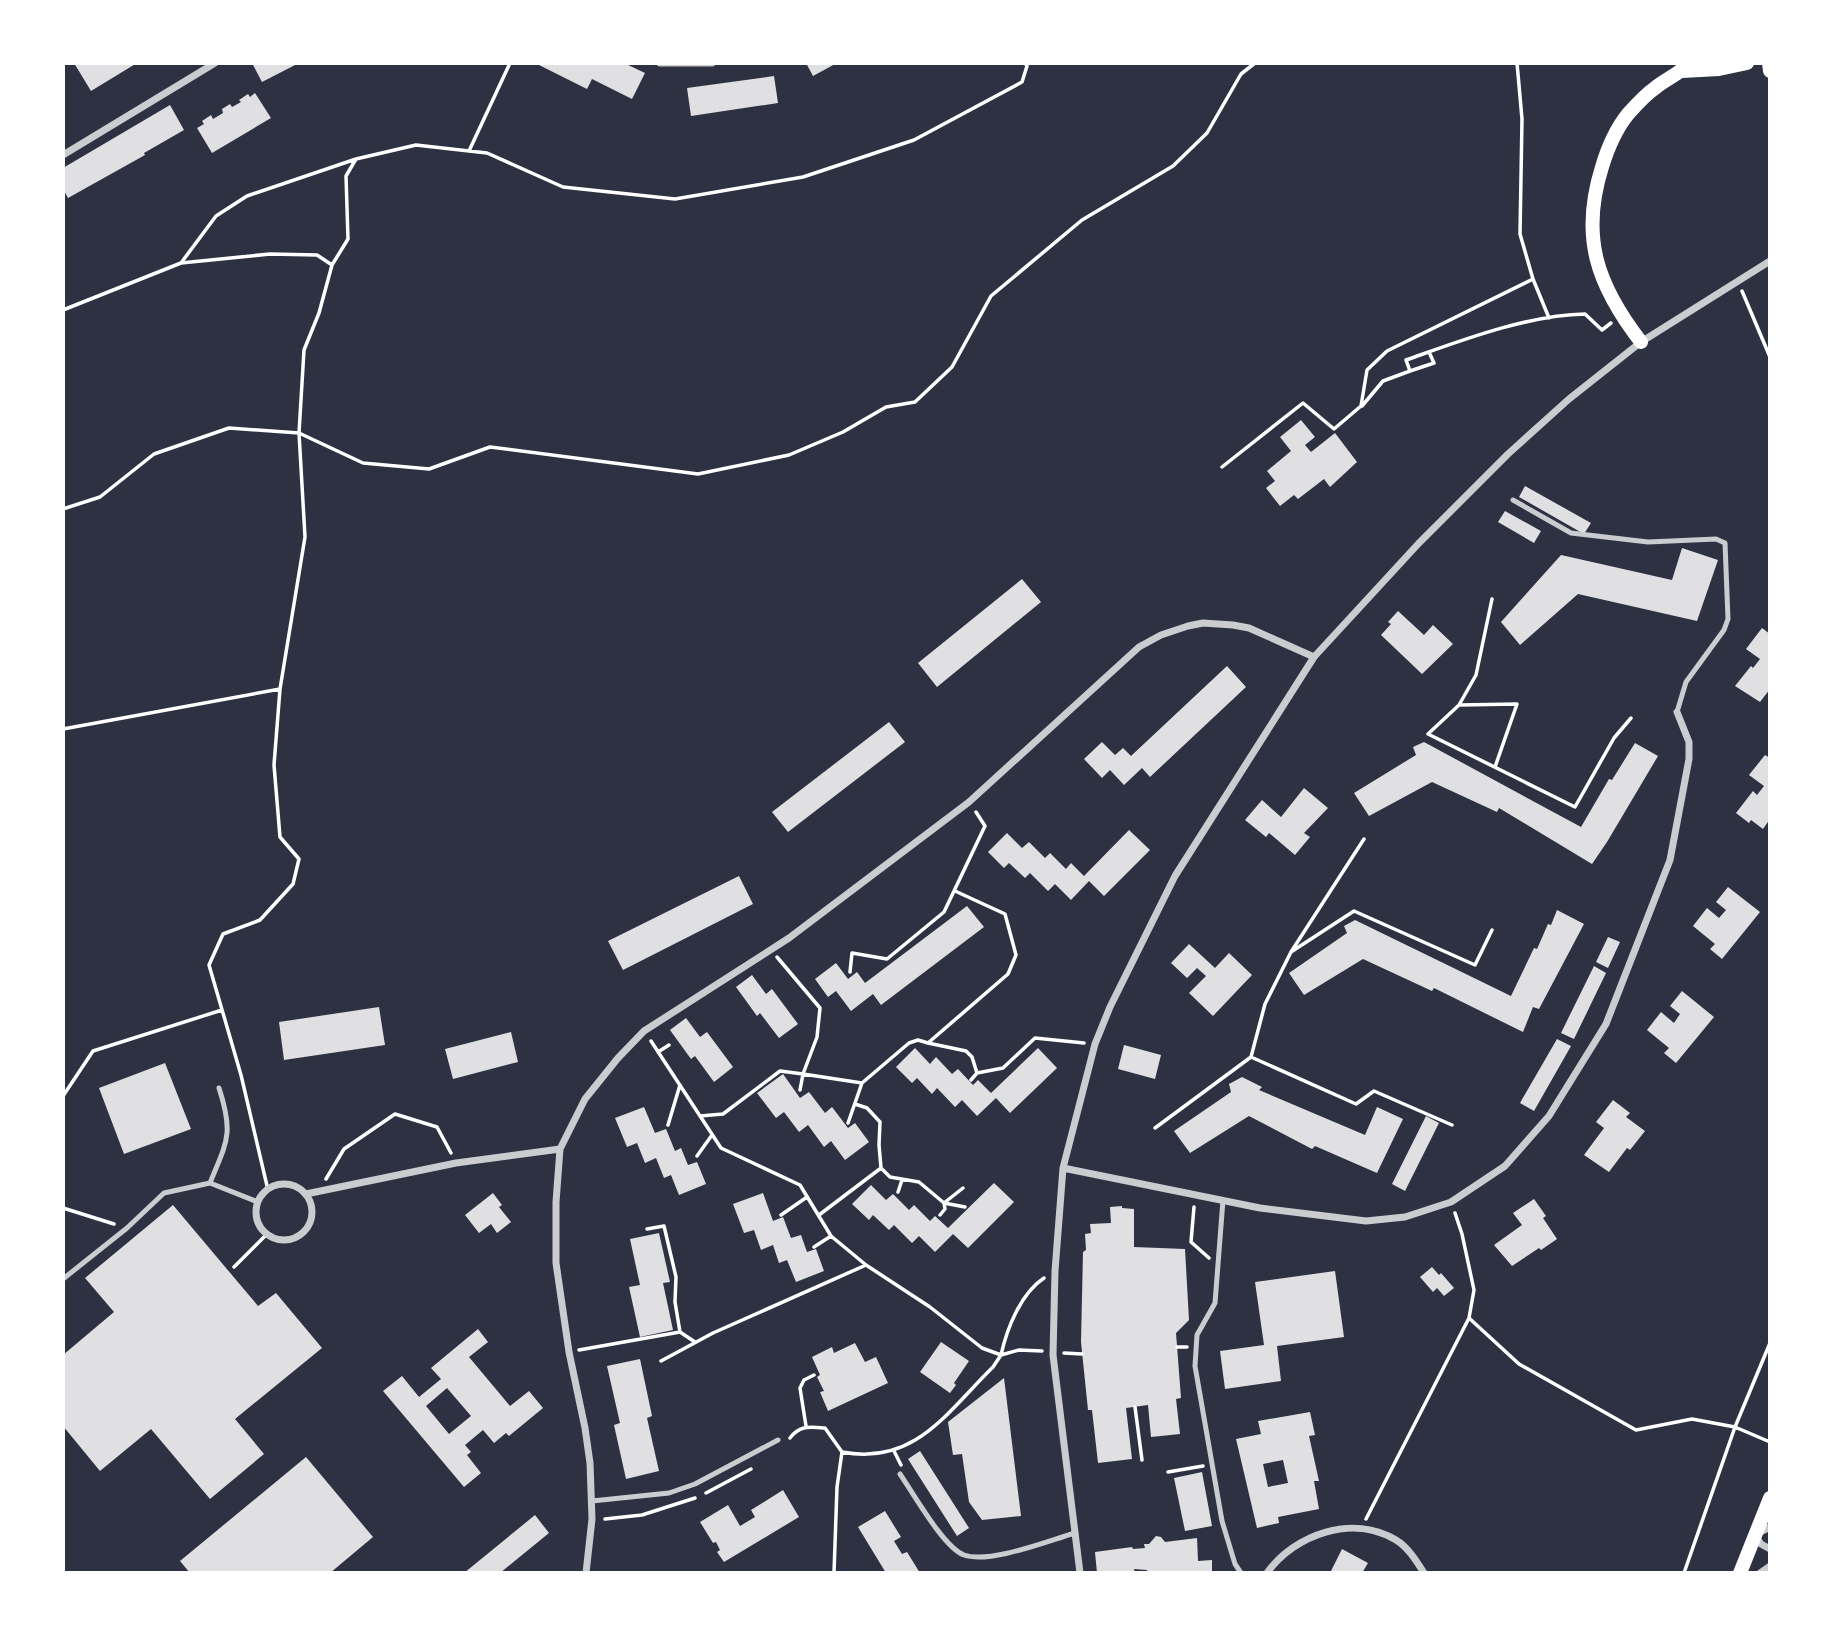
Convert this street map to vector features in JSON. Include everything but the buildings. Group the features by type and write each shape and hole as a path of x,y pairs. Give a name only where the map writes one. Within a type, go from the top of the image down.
{"main road":[{"path":"1641,342 1621,316 1605,283 1594,247 1591,221 1595,189 1614,133 1655,88 1686,67 1719,69 1747,63"},
{"path":"1769,63 1770,71"},
{"path":"1740,1573 1770,1498"}],"street":[{"path":"63,155 215,63"},
{"path":"660,63 712,63"},
{"path":"1080,1573 1053,1355 1055,1271 1063,1168 1095,1044 1110,1007 1175,876 1314,657 1419,543 1508,454 1641,342 1770,261"},
{"path":"586,1573 592,1501 585,1428 569,1352 556,1263 556,1202 561,1149 585,1099 644,1031 771,950 835,905 969,802 1139,647 1188,625 1233,625 1250,628 1314,657"},
{"path":"1063,1168 1260,1208 1366,1221 1405,1217 1451,1202 1505,1166 1549,1116 1605,1024 1670,860 1689,760 1689,742 1677,712"},
{"path":"306,1194 456,1163 561,1149"},
{"path":"288,1184 298,1187 306,1194 312,1206 312,1220 305,1232 293,1239 279,1240 267,1234 259,1225 256,1214 258,1202 268,1190 277,1185 288,1184"},
{"path":"1770,1527 1754,1535 1761,1544 1770,1549"},
{"path":"1267,1573 1283,1553 1296,1544 1337,1530 1362,1528 1380,1532 1399,1542 1424,1573"},
{"path":"1760,1573 1770,1566"}],"lane":[{"path":"1513,500 1571,533 1648,542 1716,539 1726,543 1728,619 1724,630 1686,682 1677,712"},
{"path":"210,1183 229,1136 226,1111 219,1088"},
{"path":"63,1279 127,1228 163,1193 210,1183 258,1202"},
{"path":"1223,1200 1215,1303 1197,1335 1195,1366 1222,1521 1235,1564 1241,1573"},
{"path":"592,1501 669,1493 695,1484 778,1440"},
{"path":"900,1474 943,1538 962,1555 989,1557 1075,1533"}],"path":[{"path":"469,151 510,63"},
{"path":"181,263 216,216 247,196 356,159 416,145 487,153 563,187 675,199 803,177 914,140 1023,82 1027,66 1025,63"},
{"path":"63,509 100,497 154,454 229,428 299,433 363,463 429,469 490,447 698,474 789,455 843,432 886,407 915,402 952,367 992,296 1082,220 1173,166 1208,133 1241,74 1255,63"},
{"path":"1517,63 1522,119 1520,234 1533,279 1549,318"},
{"path":"268,1190 241,1075 209,965 223,934 260,920 293,884 299,859 280,837 274,765 280,689 305,537 299,433 304,350 319,313 332,265 348,239 346,176 356,159"},
{"path":"63,310 181,263 270,254 317,255 332,265"},
{"path":"1361,406 1367,370 1387,351 1533,279"},
{"path":"1737,280 1770,357"},
{"path":"1410,371 1406,360 1513,326 1585,314 1602,330 1621,316"},
{"path":"1222,467 1303,403 1334,429 1361,406 1383,381 1434,363 1429,352"},
{"path":"1492,598 1476,675 1459,705 1428,734 1575,807 1614,738 1631,718"},
{"path":"63,729 280,689"},
{"path":"1459,705 1517,704 1495,767"},
{"path":"850,972 852,953 887,959 944,912 985,826 969,802"},
{"path":"1155,1128 1251,1057 1265,1004 1291,952 1364,839"},
{"path":"928,1043 1008,974 1016,955 1005,914 956,891"},
{"path":"1291,952 1353,911 1475,965 1492,930"},
{"path":"771,950 820,1008 817,1037 800,1090"},
{"path":"63,1096 93,1051 222,1010"},
{"path":"644,1031 721,1149 800,1185 831,1236 866,1265 930,1307 982,1348 1001,1355 1019,1350"},
{"path":"971,1080 977,1073 1003,1068 1035,1038 1095,1044"},
{"path":"848,1123 862,1083 909,1043 918,1040 965,1051 972,1057 977,1073"},
{"path":"658,1052 669,1045"},
{"path":"1251,1057 1356,1104 1374,1091 1452,1125"},
{"path":"699,1116 723,1114 780,1071 862,1083"},
{"path":"668,1125 680,1085"},
{"path":"855,1104 867,1108 880,1122 881,1168 890,1177 919,1182 944,1203 965,1207"},
{"path":"320,1189 344,1149 395,1114 438,1127 456,1163"},
{"path":"697,1156 712,1135"},
{"path":"818,1215 881,1168"},
{"path":"898,1192 902,1180"},
{"path":"944,1203 963,1188"},
{"path":"1195,1195 1191,1241 1218,1266"},
{"path":"781,1215 807,1197"},
{"path":"1362,1528 1469,1318 1474,1290 1462,1234 1451,1202"},
{"path":"940,1215 945,1209 944,1203"},
{"path":"63,1208 127,1228"},
{"path":"647,1229 664,1226 676,1277 675,1302 680,1332"},
{"path":"234,1267 267,1234"},
{"path":"814,1247 831,1236"},
{"path":"661,1361 812,1287 866,1265"},
{"path":"834,1573 842,1452 863,1456 894,1451 930,1431 993,1367 1001,1355 1005,1335 1031,1286"},
{"path":"1469,1318 1519,1364 1636,1430 1692,1419 1735,1427 1770,1442"},
{"path":"569,1352 680,1332 695,1342"},
{"path":"1684,1573 1735,1427 1770,1343"},
{"path":"1075,1353 1082,1354"},
{"path":"806,1426 800,1388 804,1380 814,1375"},
{"path":"1135,1407 1142,1460"},
{"path":"894,1451 903,1467"},
{"path":"1168,1472 1205,1466 1207,1475 1213,1473"}]}
